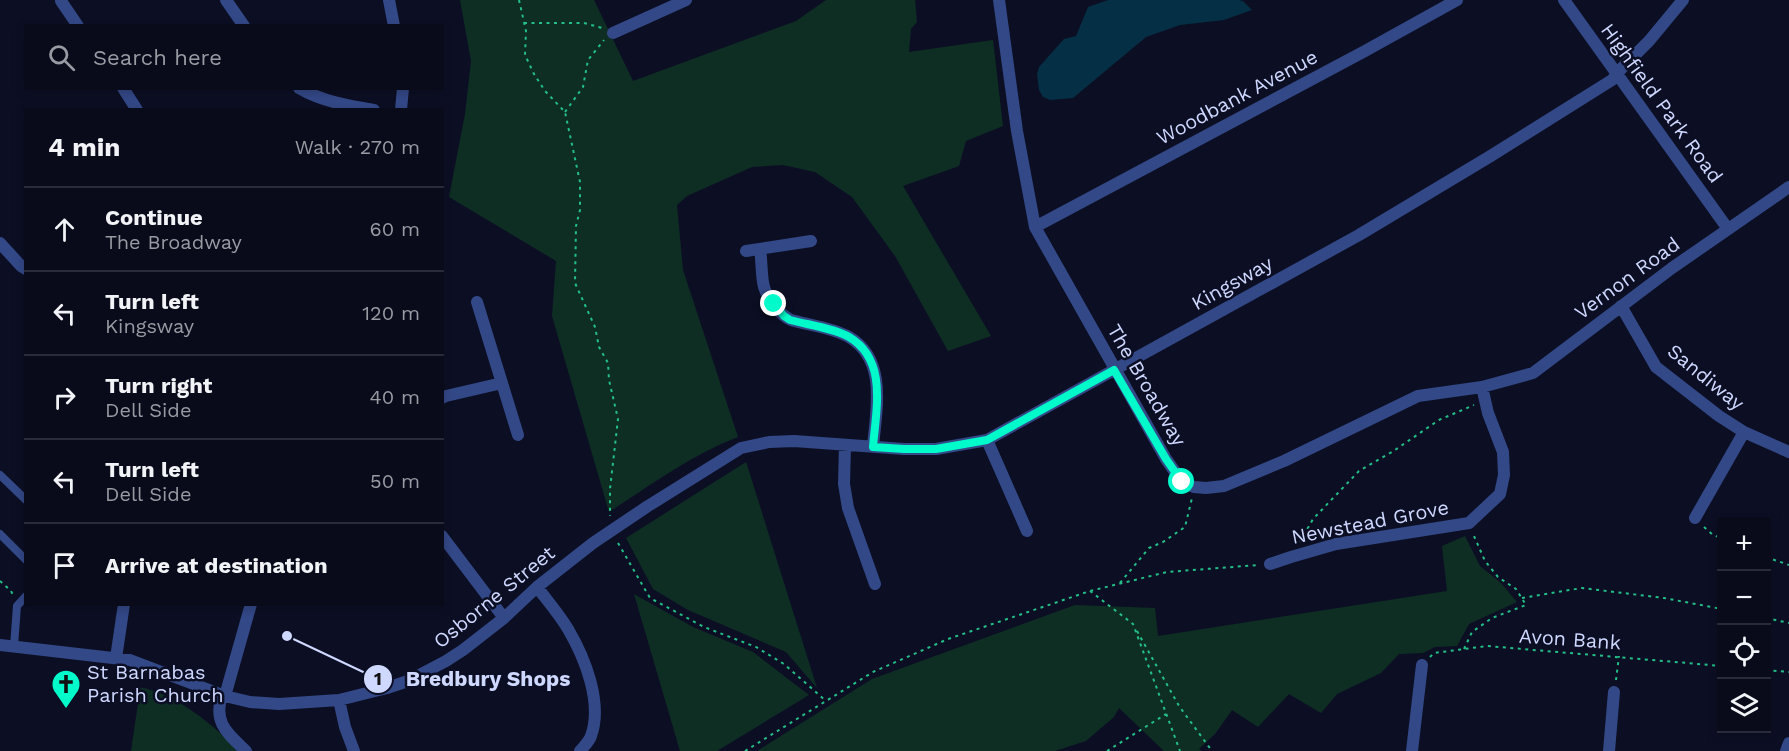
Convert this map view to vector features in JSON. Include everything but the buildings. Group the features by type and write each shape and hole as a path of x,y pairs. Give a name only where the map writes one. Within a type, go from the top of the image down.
{"street":[{"path":"226,0 243,24"},
{"path":"389,0 394,24"},
{"path":"611,35 686,0"},
{"name":"The Broadway","path":"999,0 1017,131 1035,227 1166,459 1182,482 1194,487"},
{"name":"Woodbank Avenue","path":"1035,227 1457,0"},
{"name":"Highfield Park Road","path":"1564,0 1728,229"},
{"name":"Kingsway","path":"741,448 769,442 794,441 936,449 987,440 1359,235 1612,81 1683,0"},
{"path":"61,1 77,24"},
{"path":"124,90 136,108"},
{"path":"302,90 310,95 362,108"},
{"path":"400,108 403,90"},
{"name":"Vernon Road","path":"1482,387 1533,373 1621,306 1789,187"},
{"path":"746,251 811,241"},
{"path":"0,243 24,268"},
{"path":"760,249 764,287 784,316 790,320 847,336 869,355 878,384 873,447"},
{"path":"477,302 518,435"},
{"name":"Sandiway","path":"1621,306 1656,367 1719,416 1744,432 1789,452"},
{"path":"444,397 502,383"},
{"path":"1194,487 1224,486 1284,461 1418,396 1482,387"},
{"name":"Newstead Grove","path":"1270,564 1336,544 1469,523 1500,494 1504,475 1503,452 1488,413 1482,387"},
{"path":"1695,518 1744,432"},
{"path":"987,440 1027,531"},
{"path":"845,445 844,484 848,508 875,584"},
{"name":"Osborne Street","path":"0,645 116,658 144,664 224,695 250,702 279,704 339,700 387,688 428,671 464,650 504,618 537,587 610,531 741,448"},
{"path":"444,539 504,618"},
{"path":"537,587 568,628 586,669 595,700 595,721 591,738 580,751"},
{"path":"116,658 124,606"},
{"path":"246,751 223,728 219,713 249,606"},
{"path":"1412,751 1422,665"},
{"path":"1609,751 1614,692"},
{"path":"339,700 345,727 354,751"},
{"path":"1786,751 1789,743"}],"lane":[{"path":"0,475 24,498"},
{"path":"0,534 24,558"},
{"path":"14,646 17,606 24,598"}],"path":[{"path":"519,0 526,32 525,55 545,91 565,112 580,182 580,210 576,226 575,283 595,327 599,347 608,363 609,380 618,419 610,489 610,531 650,598 704,627 756,647 784,664 826,701"},
{"path":"524,23 584,23 603,28 611,35 601,42 588,60 583,87 565,112"},
{"path":"1291,557 1313,519 1359,471 1439,420 1485,401"},
{"path":"1119,584 1149,549 1185,527 1194,487"},
{"path":"1695,518 1717,536"},
{"path":"1464,649 1472,632 1492,618 1526,605 1516,589 1498,577 1485,561 1469,523"},
{"path":"1771,558 1789,565"},
{"path":"745,751 873,672 948,639 1090,591 1167,572 1270,564"},
{"path":"0,581 11,591 17,606"},
{"path":"1522,598 1582,588 1664,598 1717,608"},
{"path":"1090,591 1133,624 1179,705 1212,751"},
{"path":"1771,619 1789,623"},
{"path":"1133,624 1180,751"},
{"name":"Avon Bank","path":"1422,665 1434,653 1487,646 1717,666"},
{"path":"1614,692 1619,656"},
{"path":"1771,670 1789,672"},
{"path":"1107,751 1166,714"}],"green space":[{"path":"460,0 594,0 633,81 796,21 826,0 915,0 917,22 911,29 909,52 993,40 1003,126 966,141 959,166 903,186 991,336 948,351 895,256 852,197 815,172 783,165 752,167 687,196 677,205 683,270 738,437 688,462 609,512 552,316 556,261 449,197 465,114 471,61"},
{"path":"746,462 817,688 786,652 688,610 653,589 626,538"},
{"path":"1465,536 1480,566 1501,583 1517,602 1469,624 1457,646 1435,647 1423,653 1399,654 1381,673 1337,694 1321,713 1289,694 1258,727 1232,710 1215,734 1199,749 1201,751 1164,751 1119,708 1114,717 1086,741 1055,751 757,751 872,679 1075,605 1155,608 1158,636 1447,591 1442,546"},
{"path":"634,594 693,627 753,652 809,695 717,751 680,751"},
{"path":"139,687 168,697 194,712 240,751 131,751"}],"water":[{"path":"1108,0 1239,0 1252,10 1224,20 1180,25 1146,37 1073,98 1050,100 1043,97 1039,90 1037,74 1039,67 1064,39 1076,36 1088,7"}],"place":[{"name":"Bredbury Shops","path":"287,636"},
{"name":"St Barnabas Parish Church","path":"66,710"}],"route":[{"path":"774,304 790,320 847,336 869,355 878,384 873,447 936,449 987,440 1114,370 1182,482"}]}
